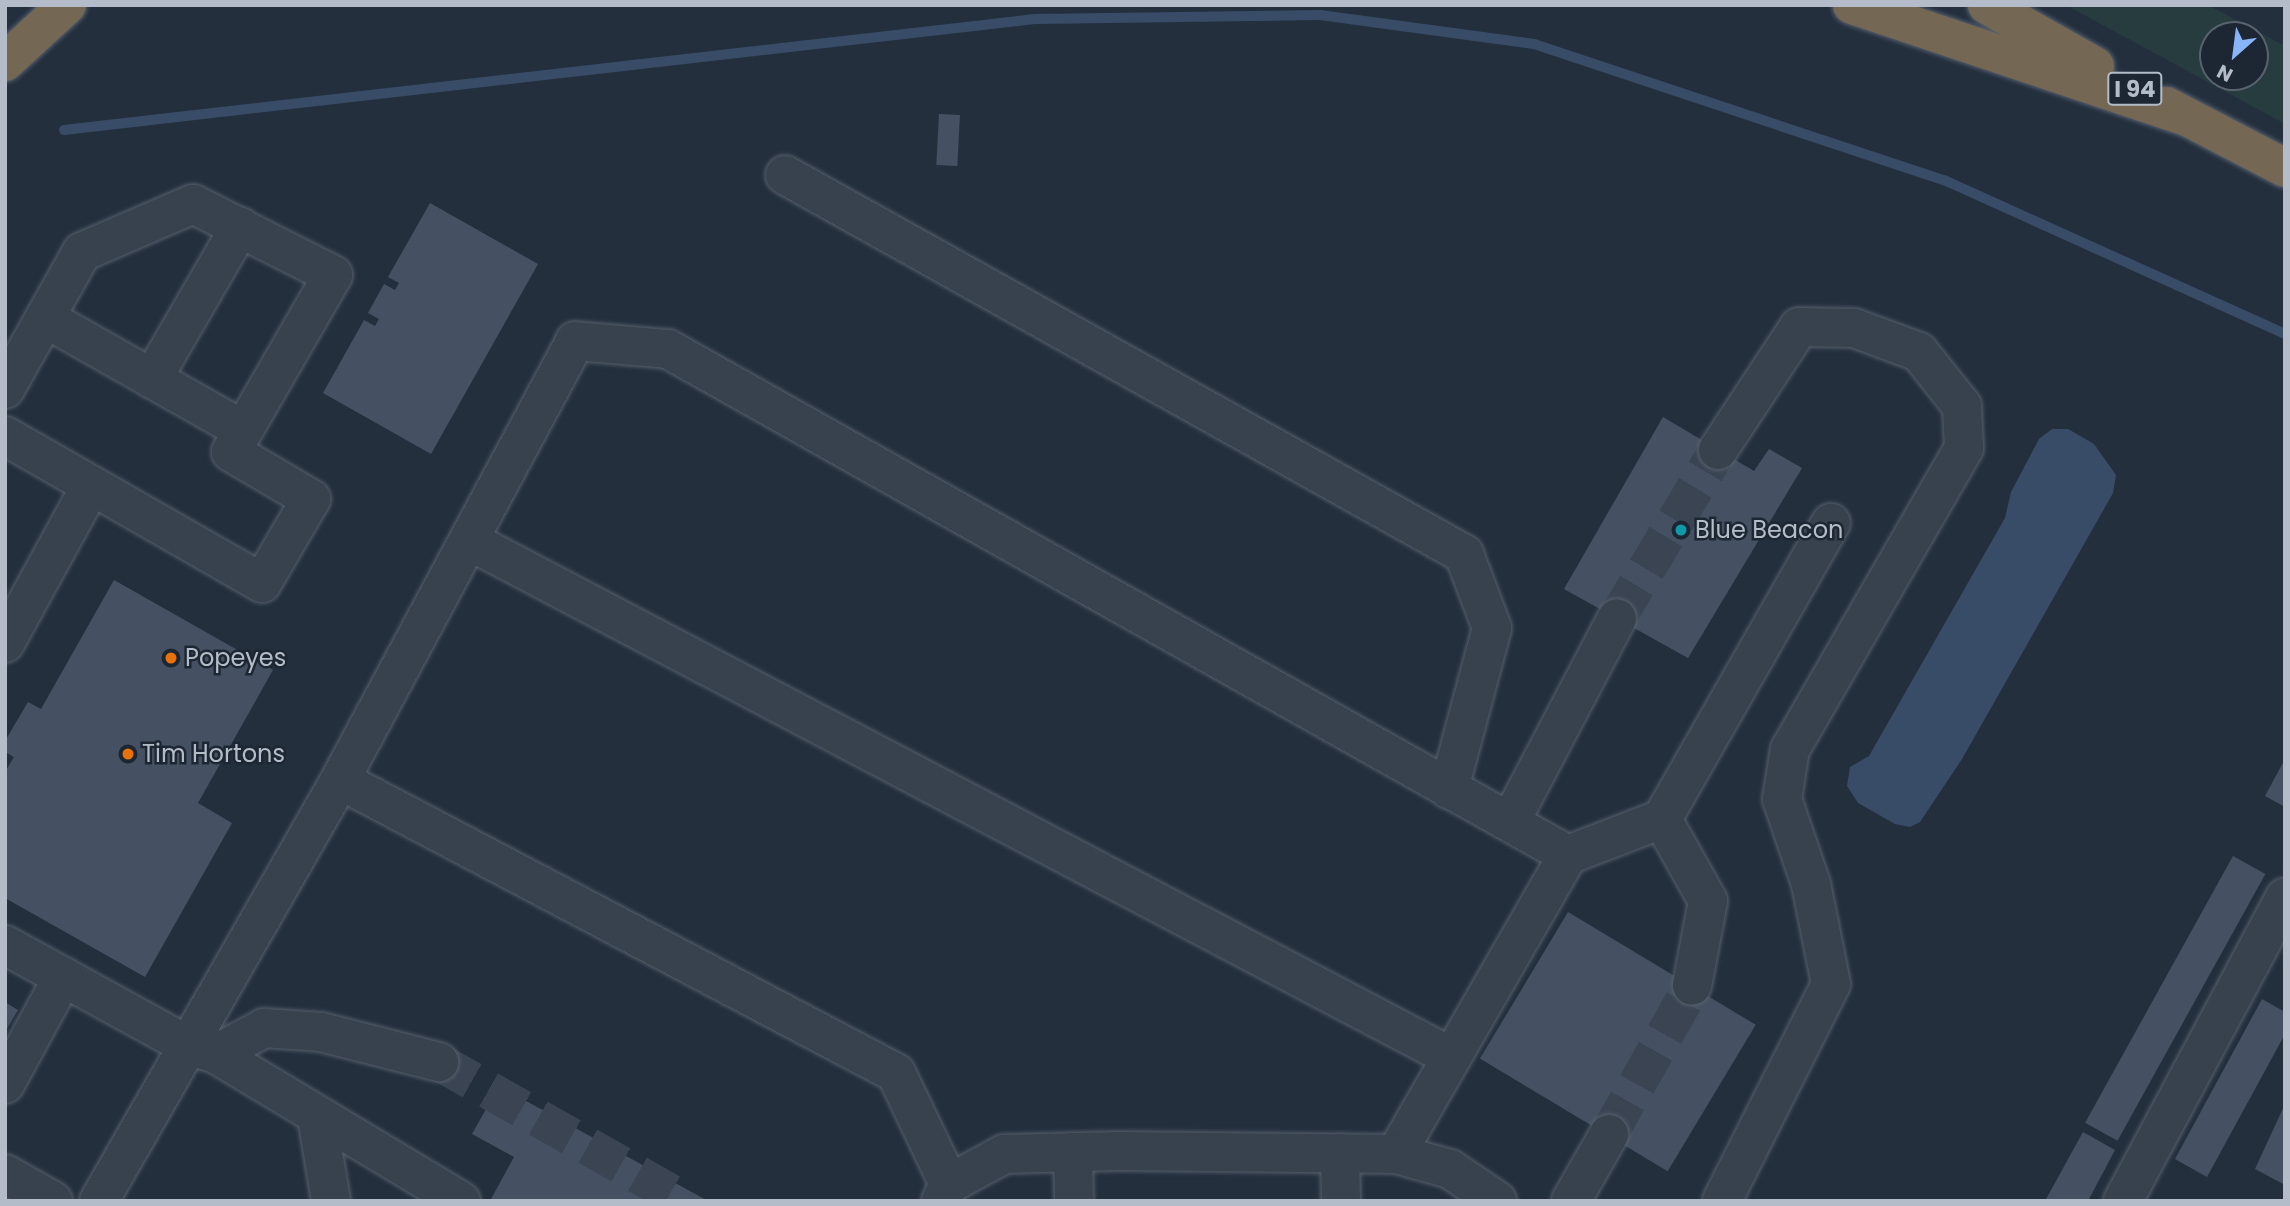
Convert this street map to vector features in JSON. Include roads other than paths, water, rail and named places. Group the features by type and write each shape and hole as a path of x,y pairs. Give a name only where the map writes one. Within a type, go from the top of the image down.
{"highway":[{"path":"5,62 67,5"},
{"path":"1852,5 2187,117"},
{"name":"I 94","path":"1987,5 2187,117 2285,167"}],"street":[{"path":"785,174 1464,554 1492,628 1449,789"},
{"path":"5,389 82,252 193,204 333,275 231,452 312,499 262,583 5,436"},
{"path":"152,379 240,227"},
{"path":"45,318 243,430"},
{"path":"1718,450 1799,327 1854,328 1919,352 1962,406 1964,448 1790,749 1782,799 1811,884 1830,984 1723,1201"},
{"path":"99,1201 201,1049 340,780 575,341 668,349 1568,855"},
{"path":"5,643 91,486"},
{"path":"1396,1154 1568,855 1662,819 1830,523"},
{"path":"470,541 1451,1057"},
{"path":"1510,822 1617,618"},
{"path":"340,780 896,1073 946,1192 1004,1154 1340,1153 1396,1154 1450,1169 1497,1201"},
{"path":"1662,819 1708,901 1692,986"},
{"path":"2123,1201 2281,918"},
{"path":"8,953 63,977 201,1049 461,1201"},
{"path":"5,1084 63,977"},
{"path":"201,1049 264,1028 321,1032 439,1062"},
{"path":"317,1117 331,1201"},
{"path":"1571,1201 1609,1133"},
{"path":"1073,1152 1074,1201"},
{"path":"1340,1153 1341,1201"},
{"path":"5,1174 53,1201"}],"water":[{"path":"2052,429 2068,429 2094,444 2116,475 2113,493 1962,759 1920,822 1910,827 1895,824 1858,803 1847,786 1850,767 1869,756 2005,518 2011,492 2039,439"}],"waterway":[{"path":"64,130 1035,19 1320,15 1534,44 1944,180 2285,334"}],"tunnel":[{"path":"1617,618 1718,450"},
{"path":"1609,1134 1692,986"},
{"path":"439,1062 685,1201"}],"place":[{"name":"Blue Beacon","path":"1681,530"},
{"name":"Popeyes","path":"171,658"},
{"name":"Tim Hortons","path":"128,754"}]}
